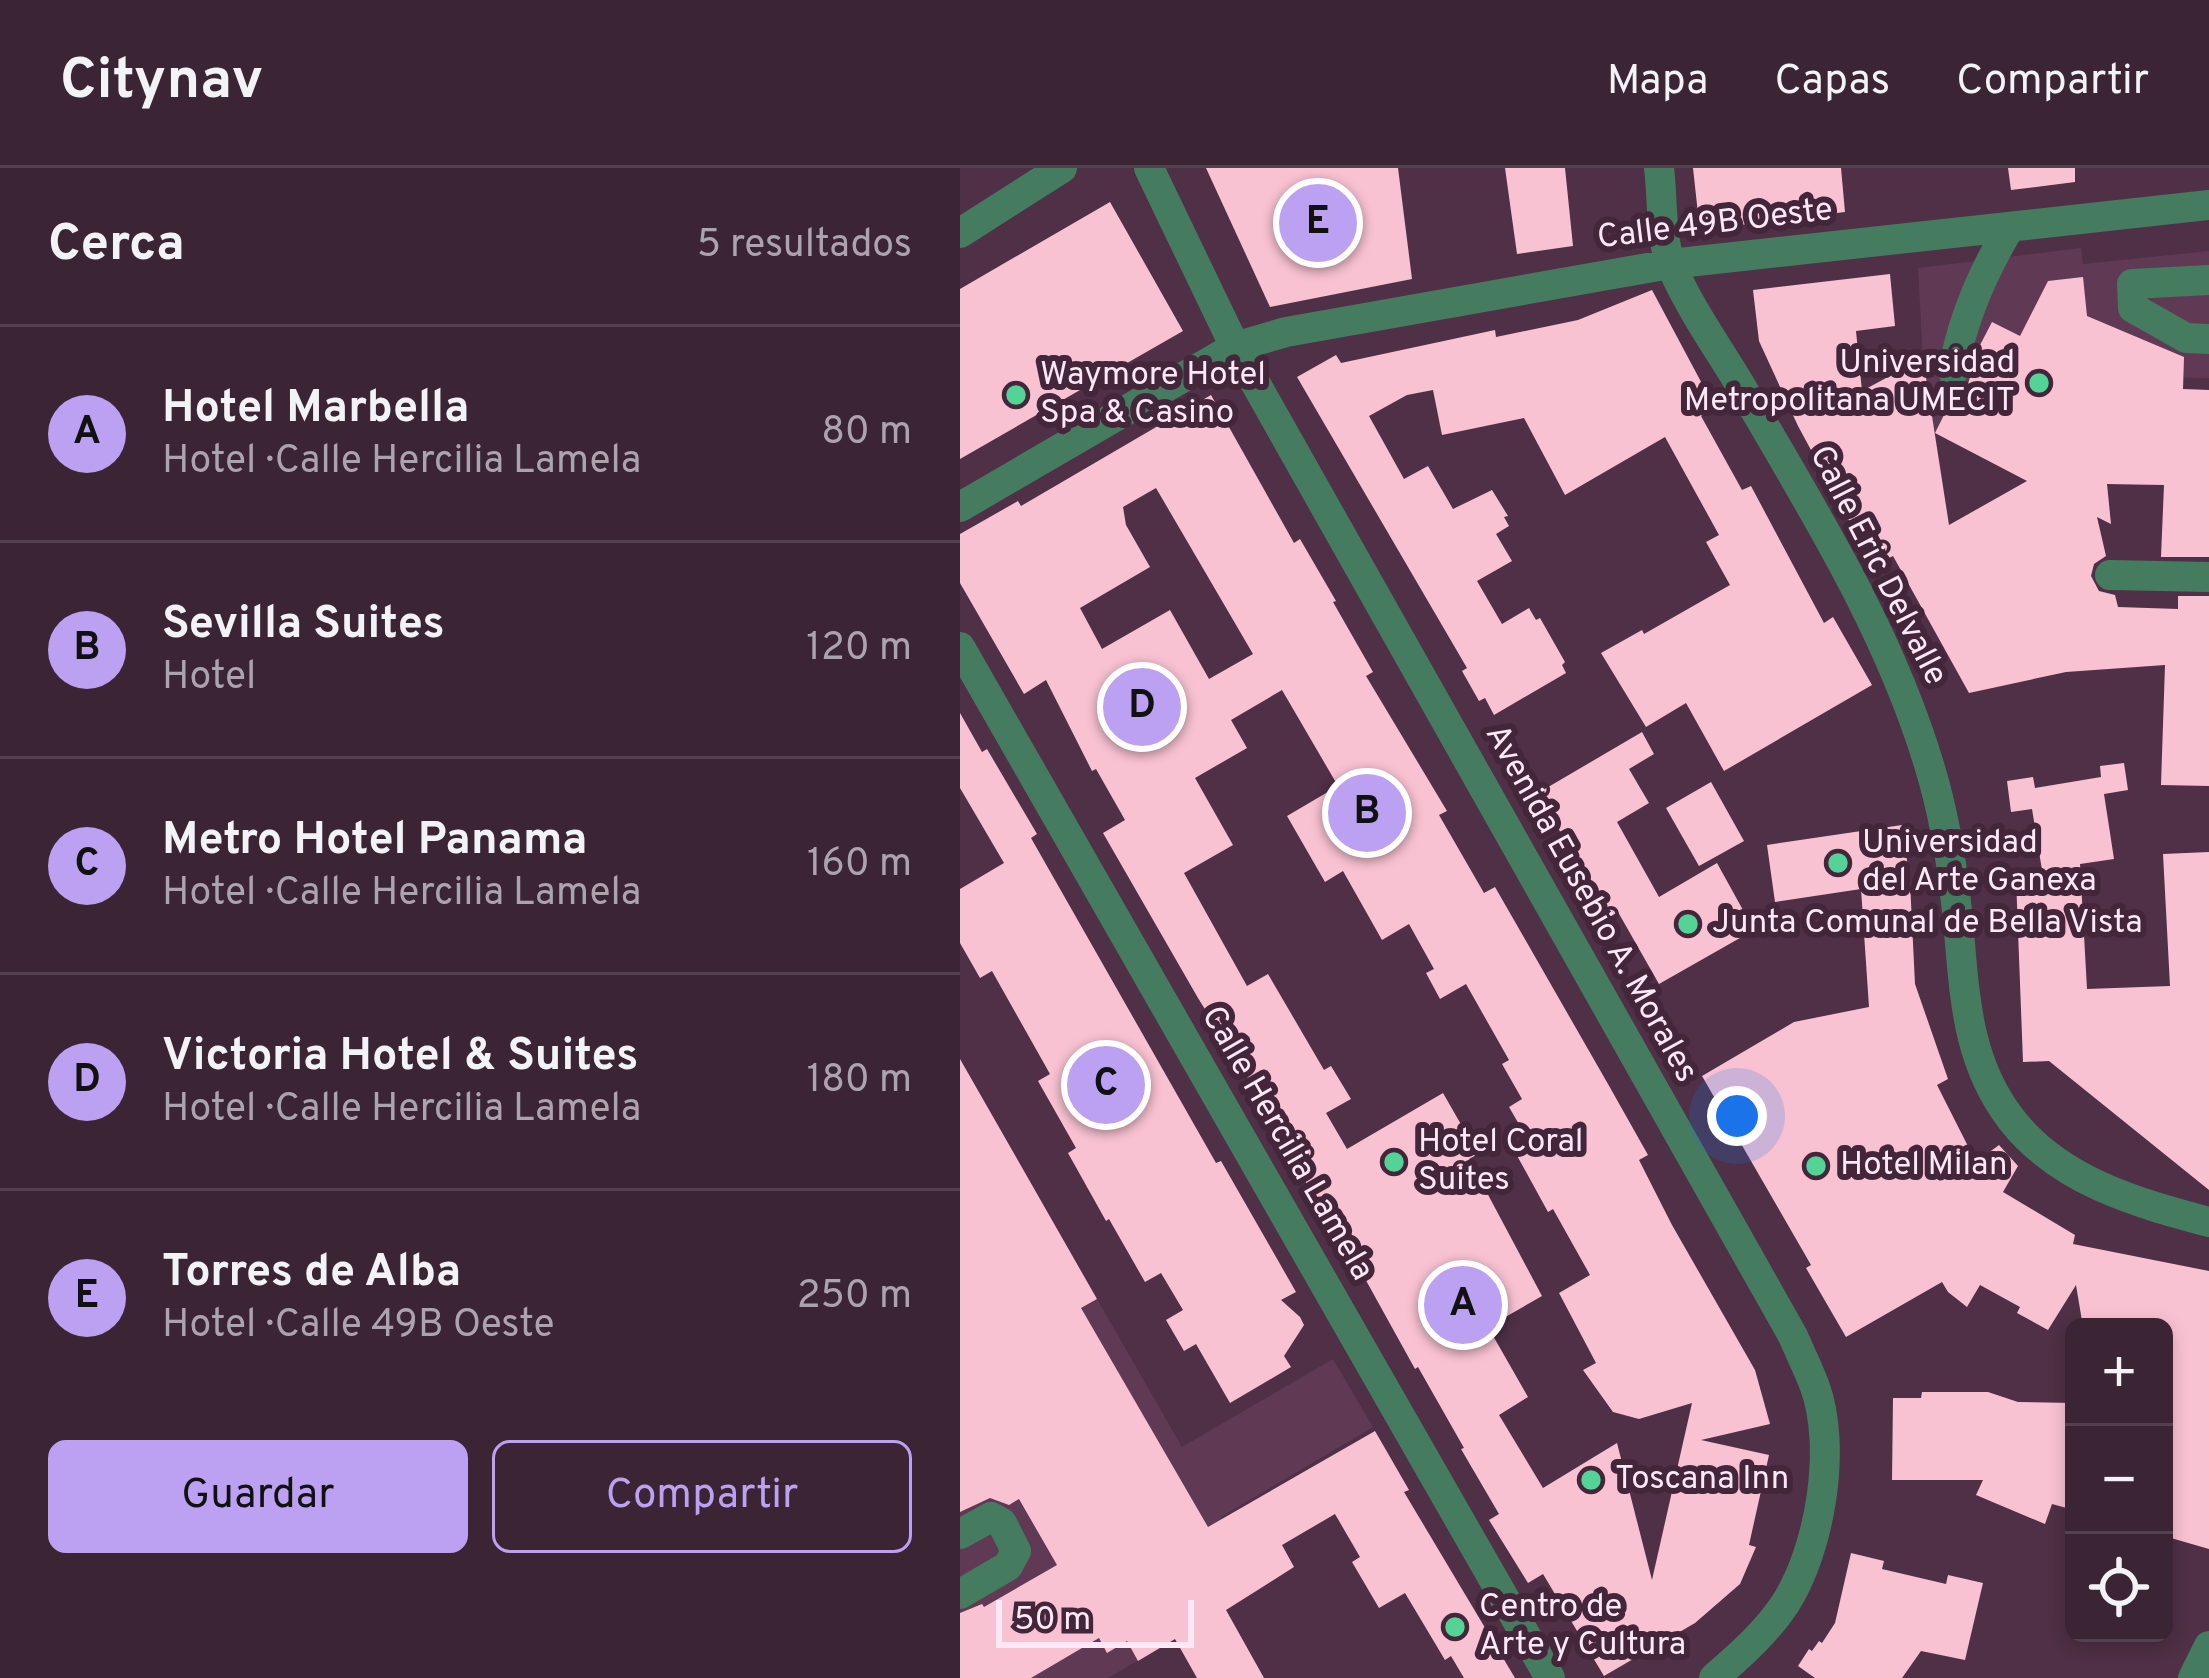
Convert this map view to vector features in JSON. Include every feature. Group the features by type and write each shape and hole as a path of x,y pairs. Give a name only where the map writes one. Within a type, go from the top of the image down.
{"street":[{"path":"960,233 1061,168"},
{"name":"Avenida Eusebio A. Morales","path":"1149,168 1234,347 1793,1336 1817,1391 1825,1452 1819,1511 1805,1562 1785,1604 1750,1646 1714,1678"},
{"path":"1659,168 1670,264"},
{"name":"Calle 49B Oeste","path":"960,507 1234,347 1286,332 1670,264 2209,205"},
{"path":"1953,373 1960,330 2010,226"},
{"name":"Calle Eric Delvalle","path":"1670,264 1812,508 1899,676 1947,839 1967,1021 1992,1089 2012,1120 2068,1170 2114,1193 2209,1222"},
{"path":"2209,280 2132,284 2133,308 2186,338 2209,339"},
{"path":"2110,574 2209,577"},
{"name":"Calle Hercilia Lamela","path":"960,647 1550,1678"},
{"path":"960,1534 991,1517 1002,1523 1016,1551 1008,1566 960,1594"},
{"path":"2193,1678 2209,1646"}],"shaded area":[{"name":"Universidad Metropolitana UMECIT","path":"2081,248 2083,264 2209,251 2209,378 2152,377 2147,485 2107,484 2111,524 1935,433 1923,358 1918,268"},
{"path":"1097,1299 1182,1447 1333,1359 1373,1427 1221,1517 1260,1589 1108,1678 960,1678 960,1378"}],"building":[{"path":"1206,168 1398,168 1412,279 1270,307"},
{"path":"1505,168 1565,168 1573,246 1517,254"},
{"path":"1693,168 1841,168 1845,212 1708,229 1699,223"},
{"path":"2008,168 2075,168 2075,182 2011,190"},
{"name":"Waymore Hotel Spa & Casino","path":"1110,202 1183,331 960,459 960,289"},
{"path":"1890,274 1895,326 1856,331 1862,391 1923,358 1949,525 2027,481 1935,433 1956,391 1968,384 1992,322 2020,336 2048,281 2083,277 2087,316 2184,357 2183,389 2209,390 2209,557 2161,557 2164,485 2107,484 2111,524 2097,517 2106,556 2094,564 2091,576 2099,591 2115,595 2118,607 2178,609 2178,596 2209,596 2209,786 2161,785 2165,665 2066,672 1969,693 1893,556 1874,566 1798,426 1759,341 1753,290"},
{"path":"1652,290 1715,408 1701,416 1742,490 1751,486 1824,623 1833,617 1872,685 1724,771 1686,703 1646,727 1601,653 1730,585 1706,542 1719,535 1665,437 1565,495 1524,418 1442,435 1433,390 1407,395 1369,416 1404,479 1428,466 1453,509 1492,490 1508,516 1504,517 1509,526 1496,534 1512,561 1477,581 1502,624 1529,608 1536,620 1540,618 1565,662 1566,673 1494,715 1485,698 1479,701 1462,671 1467,668 1297,377 1336,355 1341,363 1495,330 1496,337 1578,320"},
{"path":"1211,395 1294,543 1300,539 1336,601 1373,672 1366,676 1447,811 1439,815 1484,893 1495,887 1648,1155 1639,1160 1755,1370 1770,1424 1701,1440 1769,1455 1749,1545 1756,1547 1740,1584 1695,1623 1604,1676 1543,1574 1528,1583 1489,1520 1499,1514 1464,1448 1337,1228 1333,1230 1293,1160 1288,1163 1274,1137 1281,1132 1103,833 1125,820 1096,769 1092,771 1046,680 1024,694 960,583 960,534 1018,501 1021,506","holes":["1156,488 1253,654 1209,679 1170,610 1102,649 1080,608 1150,567 1126,525 1123,507","1282,690 1338,786 1287,816 1325,882 1343,871 1382,940 1409,924 1434,969 1426,973 1440,999 1466,984 1509,1060 1502,1064 1522,1099 1509,1107 1530,1143 1515,1152 1590,1275 1559,1293 1596,1363 1583,1370 1613,1412 1639,1419 1692,1403 1652,1580 1617,1443 1543,1488 1499,1415 1528,1397 1488,1327 1542,1296 1469,1159 1478,1154 1443,1093 1347,1149 1326,1113 1351,1099 1331,1066 1324,1070 1268,974 1247,986 1184,873 1233,845 1195,778 1247,748 1231,720"]},
{"path":"960,713 1037,834 1031,838 1216,1163 1221,1161 1296,1292 1281,1300 1304,1325 1284,1356 1291,1367 1230,1403 1196,1344 1184,1351 1166,1320 1183,1310 1161,1273 1145,1282 1109,1219 1106,1221 1068,1153 1076,1148 1038,1081 1050,1074 992,971 980,978 960,943 960,889 1004,863 960,788"},
{"path":"1642,732 1654,754 1629,769 1649,803 1617,822 1659,897 1717,863 1754,930 1659,984 1618,912 1609,917 1538,793"},
{"path":"2124,763 2128,790 2104,794 2114,859 2080,864 2087,989 2170,986 2163,854 2209,852 2209,1190 2049,1061 2023,1062 2016,878 2043,876 2032,809 2011,812 2007,781 2033,777 2035,788 2101,777 2100,766"},
{"path":"1711,782 1744,841 1699,866 1666,808"},
{"path":"1902,825 1915,984 1948,1079 1937,1085 1976,1162 1999,1145 2018,1166 2003,1192 2075,1235 2073,1244 2209,1271 2209,1549 2173,1539 2173,1318 2082,1318 2076,1285 2048,1330 2017,1313 2020,1307 1980,1285 1967,1307 1942,1282 1846,1337 1806,1268 1811,1265 1702,1076 1794,1022 1869,1007 1861,889 1775,902 1767,845"},
{"path":"960,1059 1097,1299 1081,1308 1208,1527 1375,1431 1409,1490 1404,1492 1515,1678 1464,1678 1451,1656 1445,1660 1405,1593 1379,1608 1352,1562 1360,1557 1335,1514 1282,1545 1294,1567 1226,1610 1264,1678 1197,1678 1175,1639 1138,1661 1127,1641 1107,1653 1099,1638 1031,1678 960,1678 960,1613 984,1607 1057,1565 1019,1499 1009,1505 990,1498 960,1512"},
{"path":"1922,1392 1988,1392 2018,1402 2065,1403 2065,1508 2052,1504 2045,1524 1976,1495 1983,1480 1892,1480 1893,1398 1921,1398"},
{"path":"1851,1553 1884,1561 1882,1569 1946,1584 1948,1575 1983,1583 1965,1660 1921,1651 1902,1678 1815,1678 1798,1666 1835,1623"}],"place":[{"name":"Torres de Alba","path":"1318,223"},
{"name":"Universidad Metropolitana UMECIT","path":"2039,383"},
{"name":"Waymore Hotel Spa & Casino","path":"1016,395"},
{"name":"Victoria Hotel & Suites","path":"1142,707"},
{"name":"Sevilla Suites","path":"1367,813"},
{"name":"Universidad del Arte Ganexa","path":"1838,863"},
{"name":"Junta Comunal de Bella Vista","path":"1688,924"},
{"name":"Metro Hotel Panama","path":"1106,1085"},
{"name":"Hotel Coral Suites","path":"1394,1162"},
{"name":"Hotel Milan","path":"1816,1166"},
{"name":"Hotel Marbella","path":"1463,1305"},
{"name":"Toscana Inn","path":"1591,1480"},
{"name":"Centro de Arte y Cultura","path":"1455,1627"}]}
